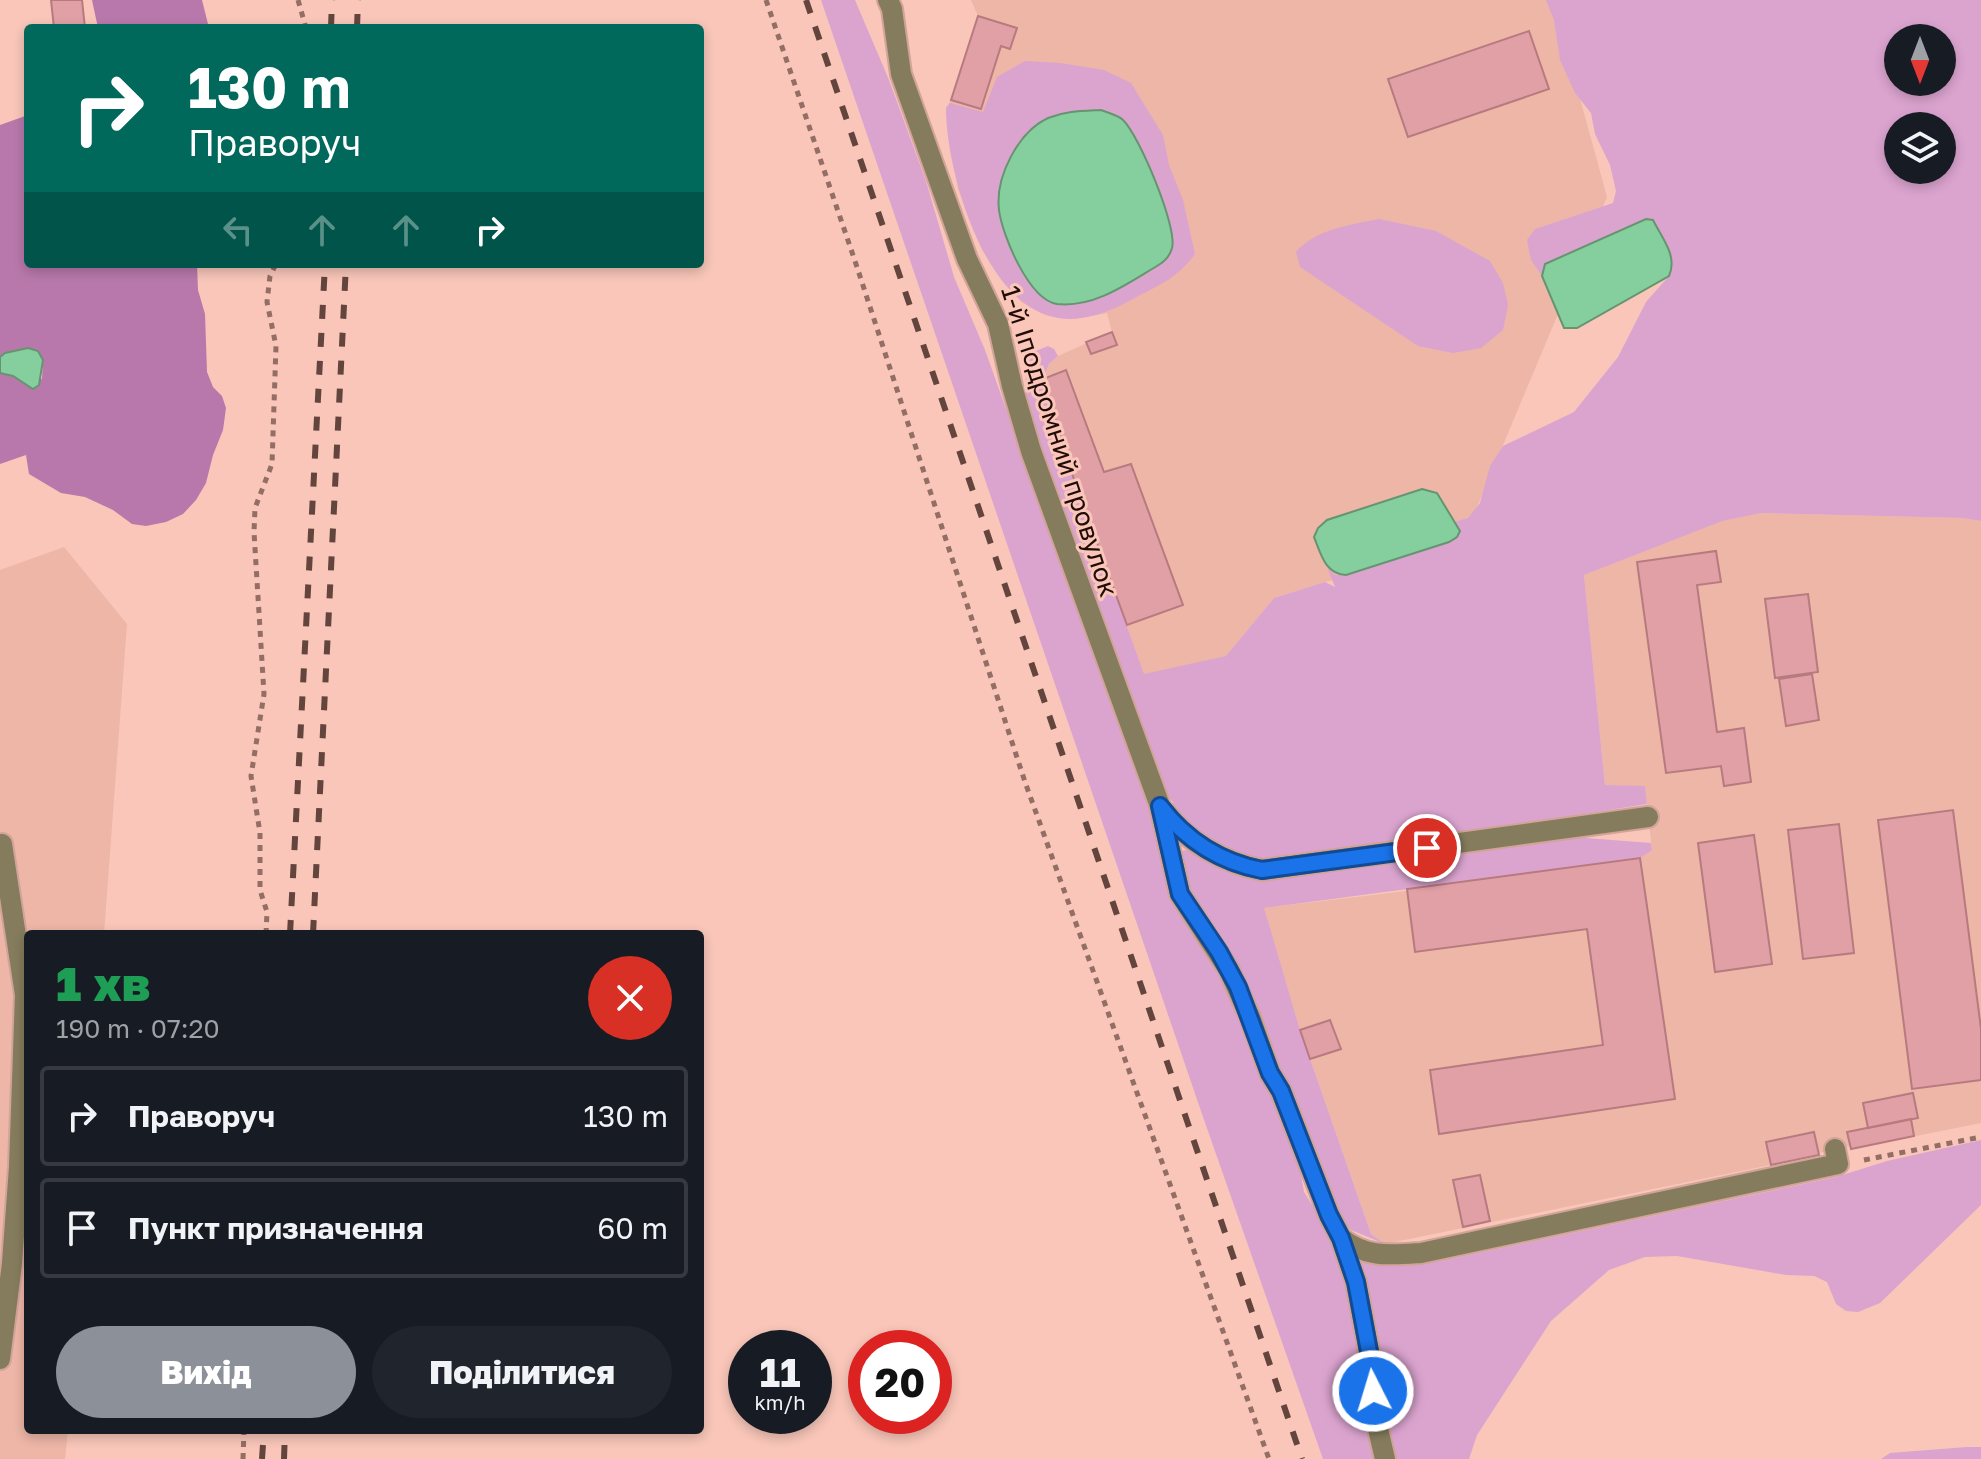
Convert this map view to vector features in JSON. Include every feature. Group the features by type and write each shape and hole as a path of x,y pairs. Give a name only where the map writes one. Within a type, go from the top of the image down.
{"lane":[{"name":"1-й Іподромний провулок","path":"888,0 901,74 967,259 998,324 1031,451 1160,806 1180,894 1238,987 1270,1073 1281,1091 1329,1215 1341,1238 1362,1305 1378,1429 1385,1459"},
{"path":"1160,806 1176,828 1223,858 1262,870 1648,817"},
{"path":"2,844 8,941 24,992"},
{"path":"0,1359 10,1166 10,1072 24,1000"},
{"path":"1341,1238 1353,1248 1368,1253 1387,1256 1421,1253 1836,1157"}],"path":[{"path":"298,0 305,24"},
{"path":"766,0 865,291 1025,782 1269,1459"},
{"path":"266,930 267,912 260,890 260,833 251,776 264,694 254,520 255,508 272,464 276,346 267,302 274,268"},
{"path":"1836,1157 1981,1137"},
{"path":"243,1459 244,1434"}],"shaded area":[{"path":"92,0 202,0 208,24 97,24"},
{"path":"821,0 855,0 889,80 926,181 954,277 985,350 1152,817 1171,892 1213,957 1262,1081 1274,1092 1298,1158 1304,1192 1326,1227 1350,1287 1380,1459 1323,1459"},
{"path":"971,0 1553,0 1607,197 1459,550 1325,582 1274,598 1227,656 1144,675 1075,483 1043,379 1049,364 1058,356 1112,332 1107,313 1074,319 1045,315 1021,302 982,250 958,189 946,108 978,16"},
{"path":"1546,0 1981,0 1981,521 1761,513 1722,521 1584,575 1605,785 1645,786 1647,804 1289,860 1260,861 1229,850 1202,834 1180,812 1162,785 1041,451 1025,386 1027,364 1036,351 1048,346 1058,356 1049,364 1043,379 1075,483 1144,674 1226,656 1274,598 1325,582 1335,587 1327,567 1335,575 1346,575 1449,542 1457,537 1459,530 1454,522 1468,518 1480,503 1490,466 1503,446 1574,412 1618,357 1646,302 1669,276 1646,219 1545,264 1542,276 1531,260 1527,240 1535,229 1613,203 1616,191 1610,165 1595,134 1591,113 1575,93 1560,60 1554,20"},
{"path":"1025,61 1104,70 1131,83 1163,135 1169,165 1183,200 1195,254 1181,270 1121,305 1078,319 1044,314 1022,301 1002,281 985,255 960,194 952,163 946,108 950,103 983,112 997,77","holes":["1045,119 1174,237 1171,248 1156,267 1101,298 1009,162 1025,136"]},
{"path":"1101,110 1123,120 1138,144 1163,203 1172,248 1160,264 1110,293 1084,302 1057,304 1037,291 1011,250 999,210 1001,184 1018,145 1037,125 1061,114"},
{"path":"24,116 24,268 197,268 198,290 205,314 207,372 226,408 223,430 206,483 183,514 166,522 146,526 132,524 113,510 85,497 61,493 29,474 26,455 0,464 0,373 42,379 43,360 28,348 0,357 0,125"},
{"path":"1379,219 1436,231 1490,261 1503,283 1508,305 1503,330 1481,348 1453,353 1418,346 1300,267 1296,252 1313,238 1334,229"},
{"path":"1646,219 1653,220 1668,247 1672,261 1669,276 1577,328 1564,328 1542,276 1545,264"},
{"path":"28,348 38,351 43,360 39,385 33,389 13,376 0,373 0,357"},
{"path":"1422,489 1437,493 1460,531 1457,537 1346,575 1328,567 1314,537 1327,520"},
{"path":"1761,513 1981,521 1981,1123 1851,1149 1850,1146 1819,1155 1385,1244 1371,1234 1300,1030 1263,908 1406,891 1652,850 1645,787 1605,785 1584,575 1722,520"},
{"path":"64,547 127,624 104,930 24,930 24,1434 68,1434 65,1459 0,1459 0,570"},
{"path":"1553,839 1651,843 1652,850 1640,858 1264,908 1300,1030 1371,1234 1385,1244 1351,1230 1340,1216 1248,987 1224,945 1191,900 1180,854 1184,850 1190,851 1244,875"},
{"path":"1981,1140 1981,1205 1880,1303 1858,1312 1846,1311 1836,1304 1827,1282 1814,1276 1786,1275 1677,1256 1645,1257 1609,1270 1551,1321 1477,1435 1469,1459 1391,1459 1361,1262 1406,1264 1450,1259 1836,1177 1887,1161"},
{"path":"1981,1447 1981,1459 1881,1459 1890,1453"}],"building":[{"path":"51,0 82,0 85,24 54,24"},
{"path":"978,16 1017,28 1010,49 1001,46 981,109 951,100"},
{"path":"1529,31 1549,89 1408,137 1388,79"},
{"path":"1112,332 1117,345 1091,354 1086,342"},
{"path":"1066,370 1104,472 1131,464 1183,605 1127,625 1075,483 1043,379"},
{"path":"1716,551 1721,582 1697,585 1717,732 1744,728 1751,782 1724,786 1721,766 1666,773 1637,562"},
{"path":"1808,594 1818,672 1775,678 1765,599"},
{"path":"1812,674 1819,720 1786,726 1779,679"},
{"path":"1953,810 1981,1029 1981,1080 1912,1089 1878,820"},
{"path":"1839,824 1854,953 1803,959 1788,830"},
{"path":"1754,835 1772,964 1715,972 1698,843"},
{"path":"1640,858 1675,1099 1439,1134 1430,1070 1603,1045 1587,929 1415,952 1407,889"},
{"path":"1330,1020 1341,1049 1310,1059 1300,1030"},
{"path":"1913,1093 1918,1118 1868,1128 1863,1103"},
{"path":"1911,1119 1914,1136 1851,1149 1847,1132"},
{"path":"1814,1132 1819,1155 1771,1165 1766,1142"},
{"path":"1480,1175 1490,1221 1463,1227 1453,1180"}],"railway":[{"path":"331,24 332,0"},
{"path":"357,24 358,0"},
{"path":"806,0 1302,1459"},
{"path":"290,930 325,268"},
{"path":"313,930 346,268"},
{"path":"262,1459 264,1434"},
{"path":"284,1459 285,1434"}],"route":[{"path":"1373,1391 1362,1305 1341,1238 1329,1215 1281,1091 1270,1073 1238,987 1180,894 1160,806 1176,828 1205,848 1242,866 1262,870 1427,848"}]}
